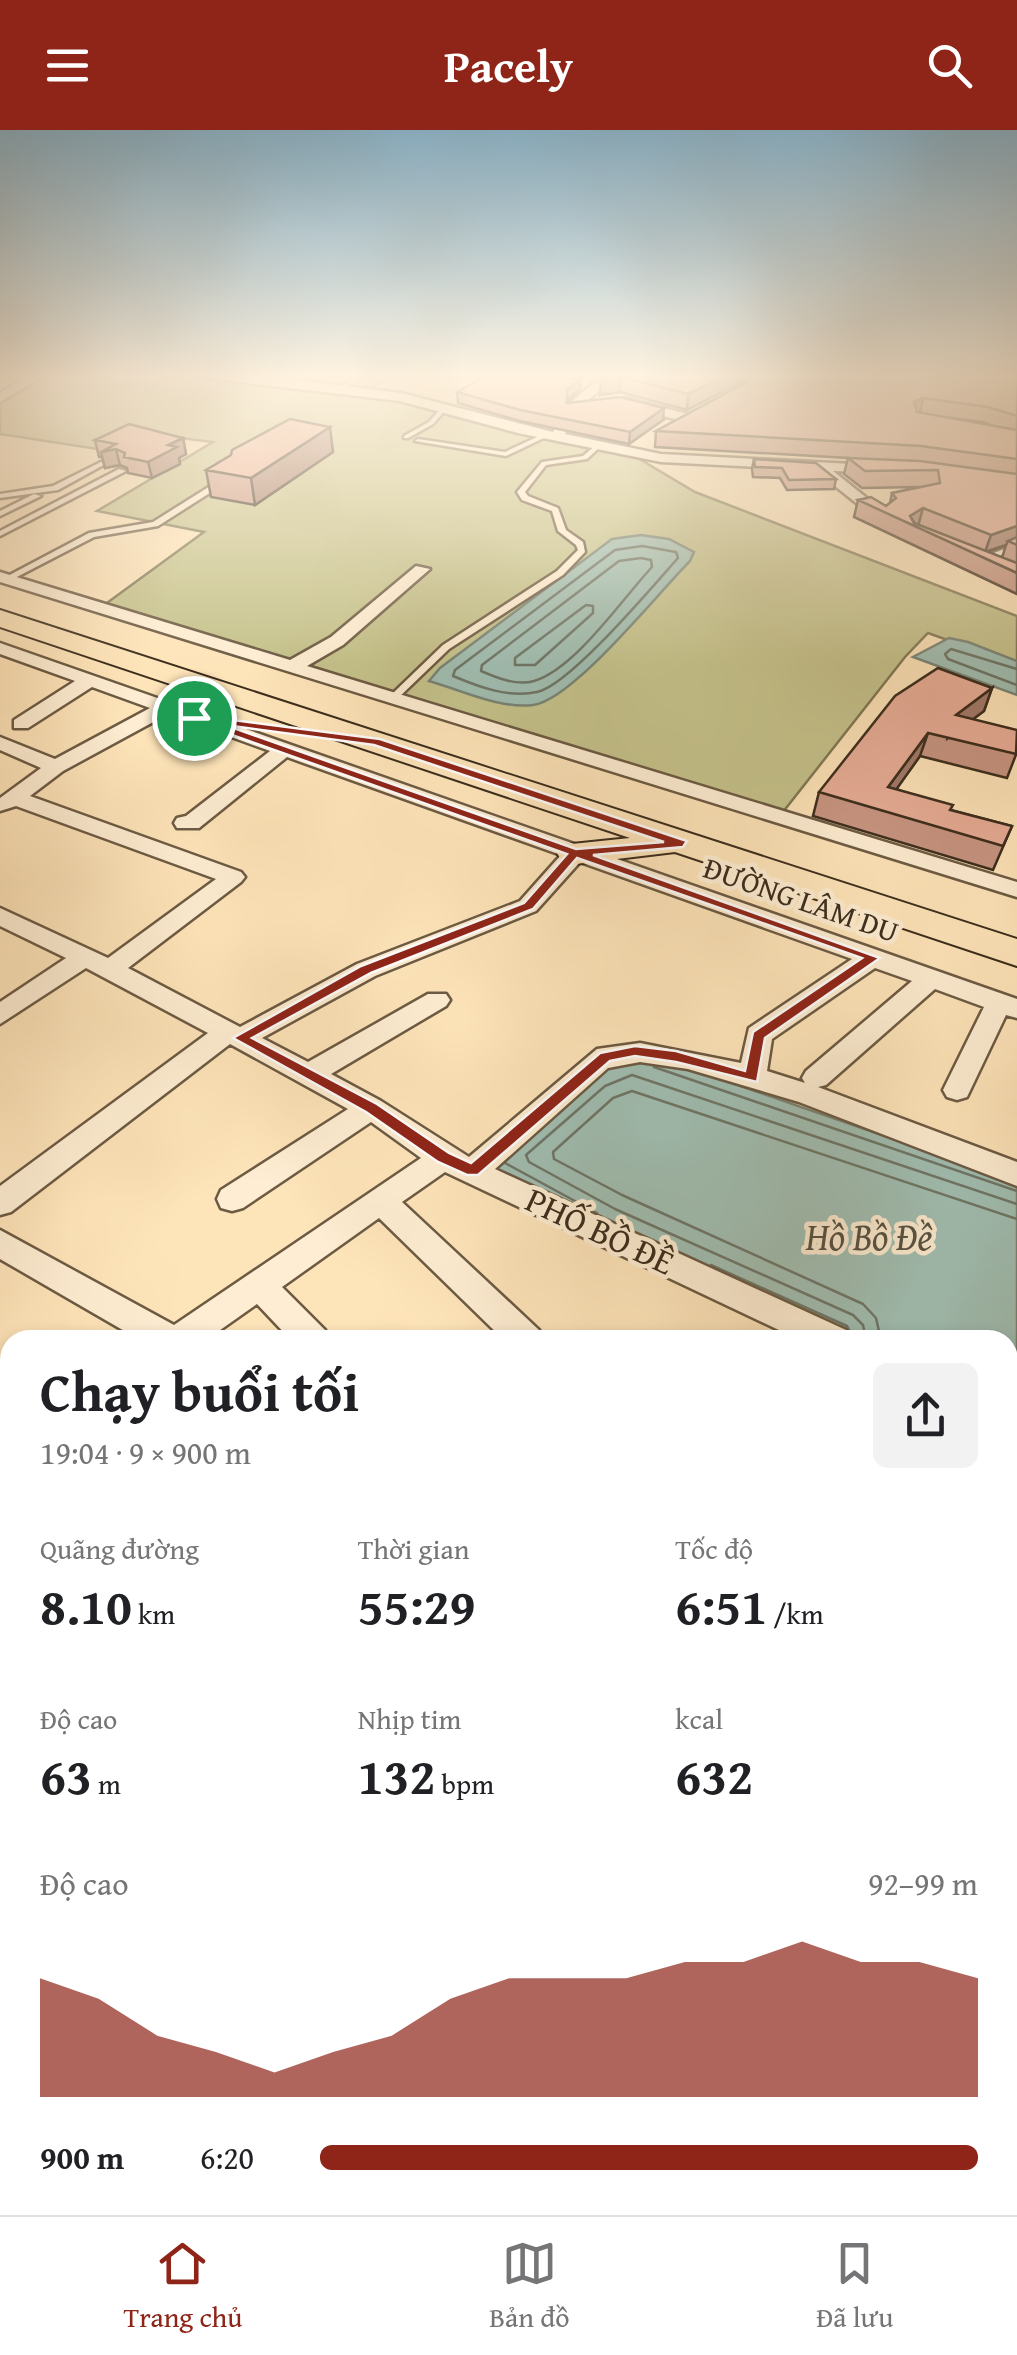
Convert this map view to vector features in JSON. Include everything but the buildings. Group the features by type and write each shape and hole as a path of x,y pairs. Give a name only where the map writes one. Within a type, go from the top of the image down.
{"main road":[{"path":"0,618 1017,953"},
{"path":"181,712 376,742"},
{"path":"574,853 683,844"}],"street":[{"path":"825,471 880,515"},
{"path":"974,558 1013,574"},
{"path":"291,668 337,641 422,568"},
{"path":"3,578 1017,890"},
{"name":"ĐƯỜNG LÂM DU","path":"0,648 1008,1005"},
{"path":"21,724 92,680"},
{"path":"7,803 56,767 181,712"},
{"path":"0,742 56,767"},
{"path":"185,823 191,823 284,749"},
{"path":"0,1015 97,963 233,877 7,803"},
{"path":"0,1203 235,1034 366,970 528,906 574,853"},
{"name":"PHỐ BỒ ĐỀ","path":"0,916 235,1034 371,1108 458,1164 813,1330"},
{"path":"752,1078 758,1035 873,958"},
{"path":"816,1078 932,978"},
{"path":"308,1075 437,1000"},
{"path":"957,1090 1008,1005"},
{"path":"194,1330 382,1201 458,1164 606,1056 635,1051 676,1056 862,1114 1017,1174"},
{"path":"232,1199 371,1108"},
{"path":"382,1201 517,1330"},
{"path":"0,1242 153,1330"},
{"path":"261,1287 303,1330"}],"lane":[{"path":"0,514 87,471"},
{"path":"0,534 121,471"},
{"path":"393,698 463,634 560,573 582,550 580,544 562,532 554,510 524,498 521,492 537,471"},
{"path":"3,578 92,535 155,524 230,478"},
{"path":"0,496 55,488"},
{"path":"974,558 1017,546"}],"shaded area":[{"path":"164,471 660,471 695,492 1017,616 1017,665 928,633 779,817 100,608 204,532 97,511"}],"water":[{"path":"641,535 669,539 694,552 690,561 592,666 550,699 533,705 507,704 429,681 440,668 612,539"},
{"path":"949,638 1017,661 1017,695 913,657"},
{"name":"Hồ Bồ Đề","path":"654,1056 1017,1182 1017,1330 831,1330 605,1229 483,1163 592,1067"}],"route":[{"path":"194,718 376,742 683,844 574,853 873,958 758,1035 752,1078 676,1056 635,1051 606,1056 472,1171 443,1158 371,1108 240,1038 366,970 436,939 528,906 574,853 194,718"}]}
